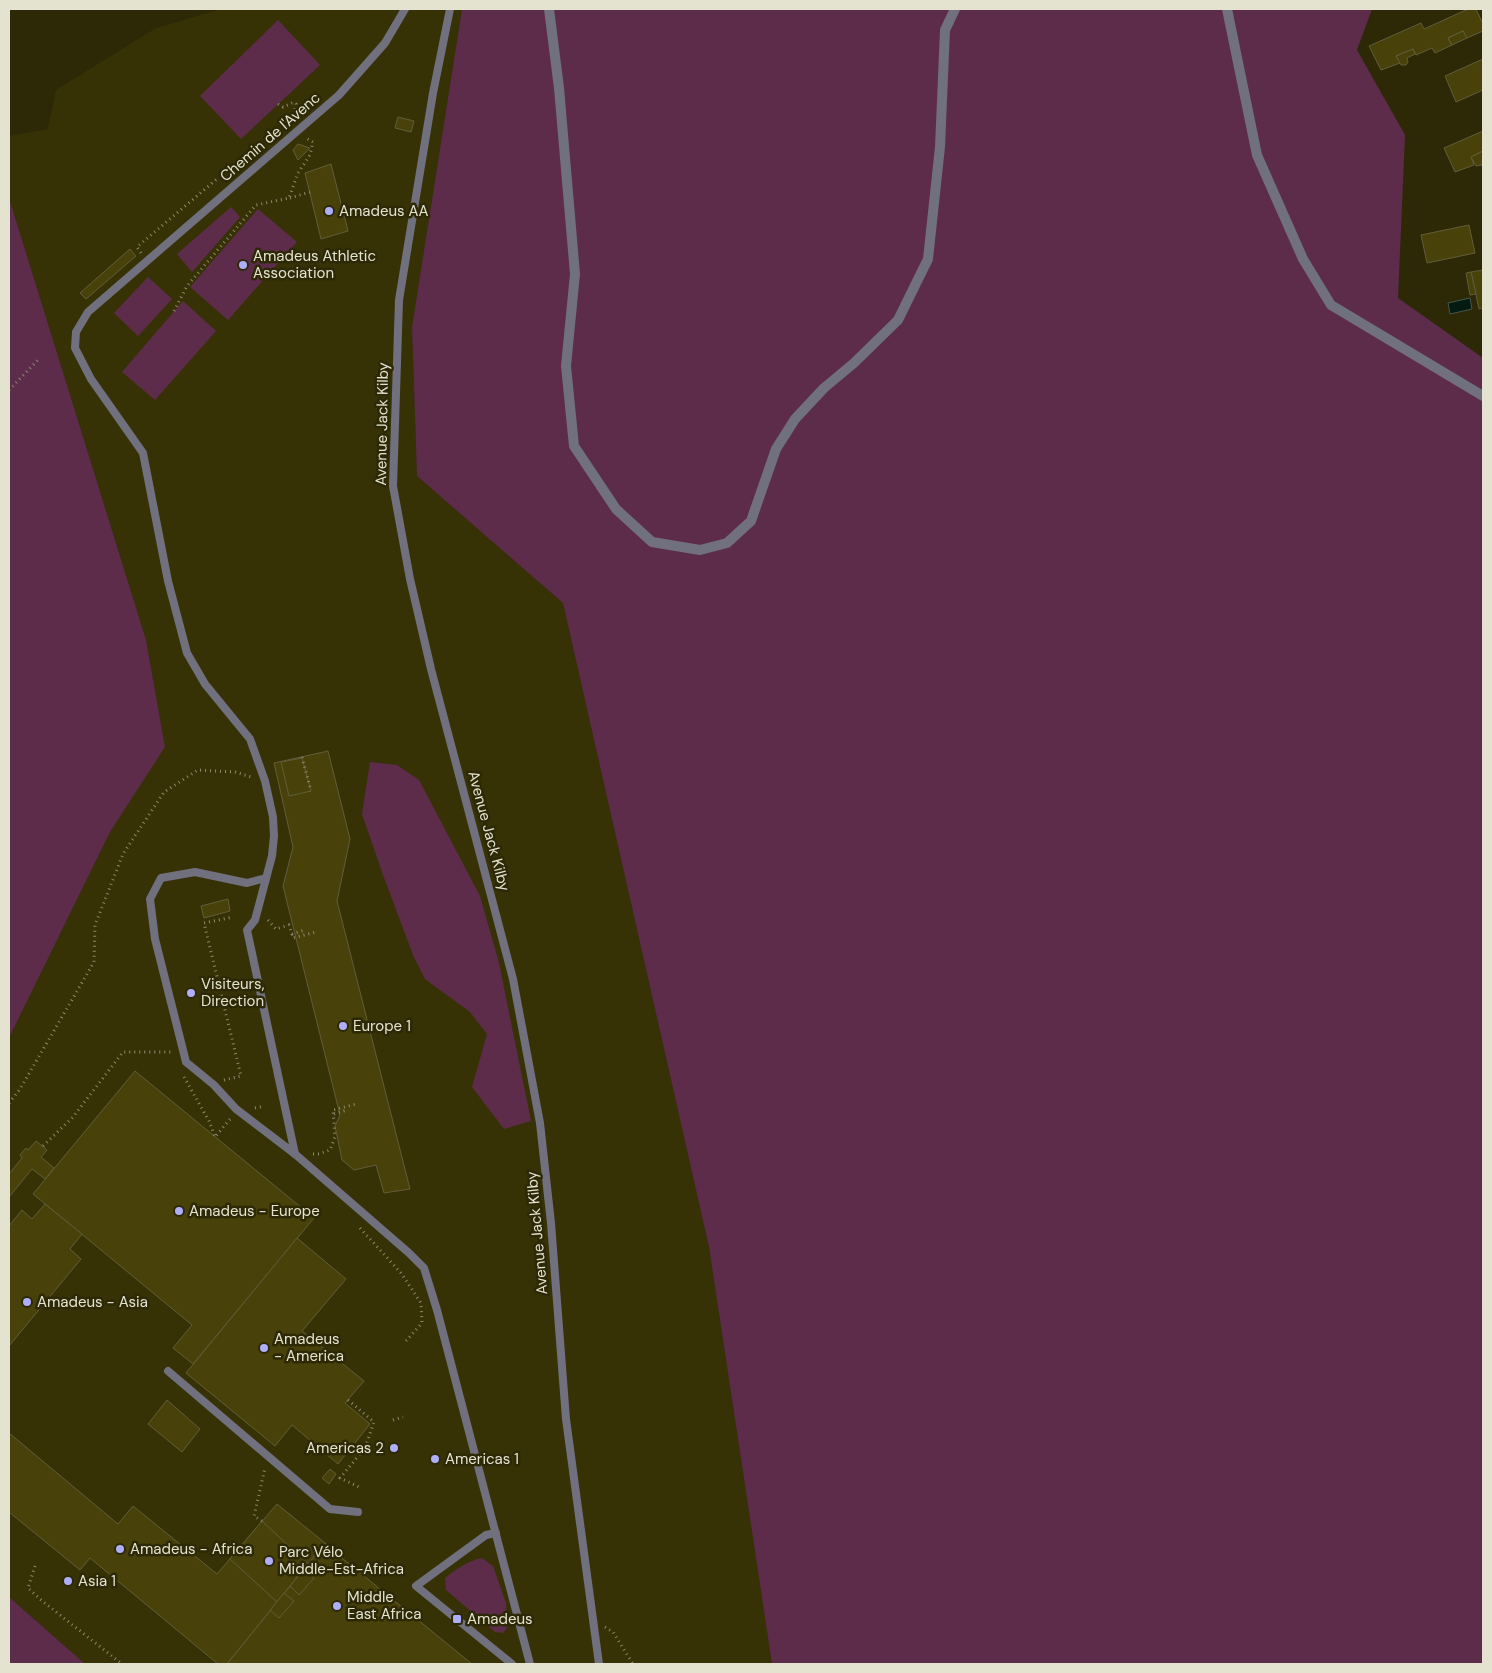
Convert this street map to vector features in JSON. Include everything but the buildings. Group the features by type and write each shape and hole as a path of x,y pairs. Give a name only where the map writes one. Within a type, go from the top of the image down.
{"street":[{"path":"549,9 559,88 575,274 566,366 574,446 616,509 652,542 700,550 727,543 751,521 776,449 795,419 824,388 854,363 898,320 928,258 940,148 944,30 955,9"},
{"path":"1227,9 1257,155 1303,259 1331,305 1483,396"}],"lane":[{"name":"Chemin de l'Avenc","path":"295,1154 247,930 255,920 272,856 273,817 265,781 250,739 205,684 187,654 168,581 143,453 92,379 75,348 76,332 88,312 339,95 386,43 405,9"},
{"name":"Avenue Jack Kilby","path":"450,9 399,300 393,486 410,579 431,669 513,979 540,1123 551,1223 566,1419 600,1664"},
{"path":"266,878 246,883 195,872 162,878 150,899 155,939 186,1062 214,1085 236,1109 295,1154 424,1268 437,1310 530,1664"},
{"path":"168,1371 330,1509 358,1512"},
{"path":"496,1533 486,1535 416,1586 512,1664"}],"path":[{"path":"278,104 283,107 294,102 296,104 292,123"},
{"path":"289,198 298,173 310,155 313,142 306,138"},
{"path":"141,252 137,247 218,178"},
{"path":"174,311 187,286 256,205 310,192"},
{"path":"9,390 38,360"},
{"path":"302,757 311,791"},
{"path":"9,1103 20,1089 94,962 95,925 124,854 164,792 198,770 235,772 265,781"},
{"path":"225,1086 223,1080 241,1076 204,923 234,917"},
{"path":"266,919 276,929 289,925 293,938 316,932"},
{"path":"292,934 305,930"},
{"path":"43,1146 72,1118 123,1052 174,1052"},
{"path":"186,1074 183,1076 209,1121 215,1136 233,1115"},
{"path":"311,1153 319,1154 330,1150 335,1137 333,1110 356,1104"},
{"path":"334,1114 347,1110"},
{"path":"361,1222 358,1226 401,1273 422,1303 422,1323 404,1343"},
{"path":"348,1400 374,1422 365,1448 340,1478 359,1487"},
{"path":"393,1420 403,1417"},
{"path":"262,1522 254,1516 268,1457"},
{"path":"35,1566 28,1588 122,1664"},
{"path":"593,1620 613,1632 633,1664"}],"shaded area":[{"path":"222,9 462,9 412,327 417,476 563,603 709,1247 772,1664 85,1664 9,1597 9,1038 110,832 165,747 146,640 9,198 9,136 48,129 56,90 156,28"},
{"path":"462,9 1372,9 1357,50 1405,135 1398,298 1483,358 1483,1664 772,1664 709,1247 563,603 417,476 412,327"},
{"path":"278,20 320,65 241,139 200,96"},
{"path":"9,198 146,640 165,747 110,832 9,1038"},
{"path":"231,207 240,217 192,272 177,254"},
{"name":"Amadeus Athletic Association","path":"258,209 297,242 228,320 190,287"},
{"path":"148,277 172,299 138,336 114,313"},
{"path":"1470,298 1472,309 1450,314 1448,303"},
{"path":"183,301 216,331 155,400 122,372"},
{"path":"370,762 397,765 419,780 480,896 499,963 531,1121 504,1129 472,1087 487,1034 470,1012 425,979 413,955 362,814"},
{"path":"482,1558 493,1566 506,1603 507,1628 503,1633 495,1632 446,1590 445,1578 467,1563"},
{"path":"9,1597 85,1664 9,1664"}],"place":[{"name":"Amadeus AA","path":"329,211"},
{"name":"Amadeus Athletic Association","path":"243,265"},
{"name":"Visiteurs, Direction","path":"191,993"},
{"name":"Europe 1","path":"343,1026"},
{"name":"Amadeus - Europe","path":"179,1211"},
{"name":"Amadeus - Asia","path":"27,1302"},
{"name":"Amadeus - America","path":"264,1348"},
{"name":"Americas 2","path":"394,1448"},
{"name":"Americas 1","path":"435,1459"},
{"name":"Amadeus - Africa","path":"120,1549"},
{"name":"Parc Vélo Middle-Est-Africa","path":"269,1561"},
{"name":"Asia 1","path":"68,1581"},
{"name":"Middle East Africa","path":"337,1606"},
{"name":"Amadeus","path":"457,1619"}]}
